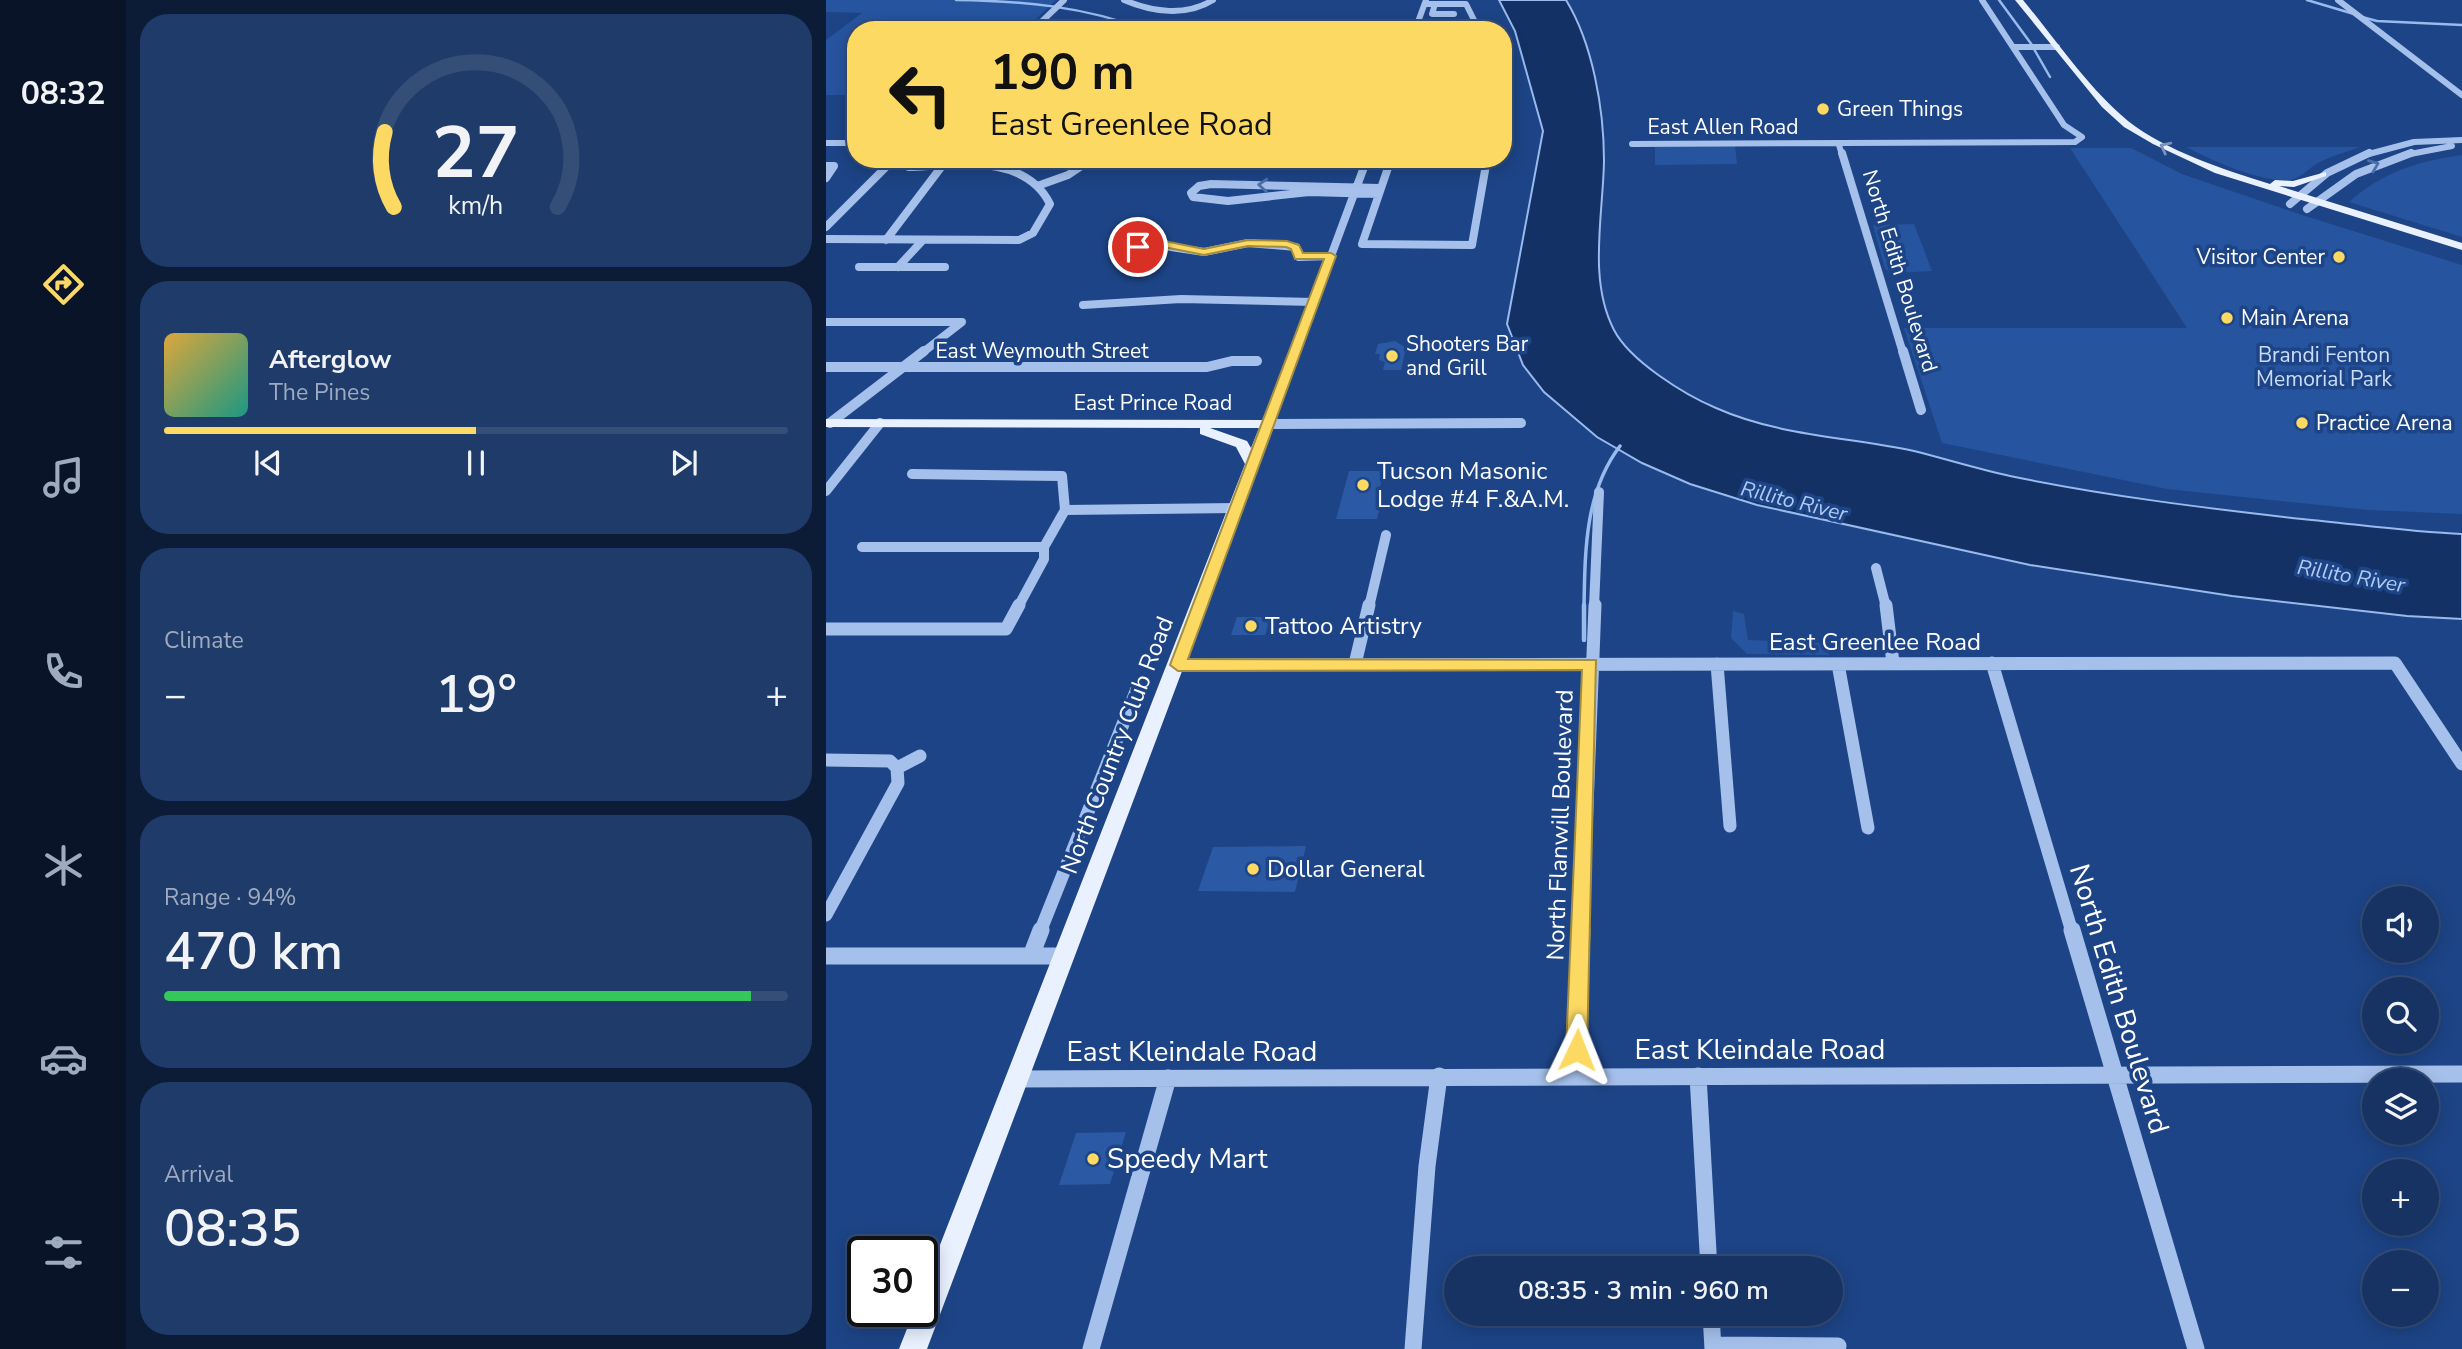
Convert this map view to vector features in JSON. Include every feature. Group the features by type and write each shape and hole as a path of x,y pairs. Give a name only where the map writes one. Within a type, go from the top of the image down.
{"main road":[{"path":"2019,0 2034,20 2044,27 2068,62 2083,75 2105,105 2127,125 2181,155 2294,200"},
{"path":"2029,0 2044,20 2044,27"},
{"path":"2068,62 2070,75 2088,103"},
{"path":"2113,128 2182,166 2294,200 2462,257"},
{"path":"2243,179 2288,185 2322,174"},
{"path":"2312,206 2462,247"},
{"name":"East Prince Road","path":"828,423 1268,424"},
{"path":"1174,424 1225,435 1242,444 1253,465"},
{"name":"North Country Club Road","path":"913,1349 1062,956 1178,665 1268,424"}],"street":[{"path":"1042,21 1064,0"},
{"path":"1124,0 1150,8 1193,10 1213,0"},
{"path":"1982,0 2013,47 2057,47"},
{"path":"2339,0 2462,95"},
{"path":"1419,21 1426,2 1466,4 1474,21"},
{"path":"1435,4 1432,14 1454,14"},
{"name":"East Allen Road","path":"1632,144 2066,144 2082,137 2064,125 2013,47"},
{"path":"2294,200 2322,174 2353,158 2383,148 2434,140 2462,143"},
{"path":"826,143 847,143"},
{"path":"2312,206 2358,172 2384,161 2462,143"},
{"name":"North Edith Boulevard","path":"1839,145 1921,410"},
{"path":"826,178 830,166"},
{"path":"826,227 885,168"},
{"path":"886,240 905,218 918,193 940,168"},
{"path":"826,239 1019,240 1033,233 1050,204 1047,194 1040,186 1017,170 1008,168"},
{"path":"1040,186 1078,168"},
{"name":"North Country Club Road","path":"1268,424 1364,168"},
{"path":"1388,168 1362,244 1472,245 1485,168"},
{"path":"1355,191 1211,184 1199,186 1191,193 1194,197 1206,199 1259,199 1286,194 1379,191"},
{"path":"898,267 923,240"},
{"path":"1118,251 1152,244 1204,252 1248,243 1287,244 1296,247 1299,257 1331,256"},
{"path":"859,267 945,267"},
{"path":"1083,305 1181,299 1314,302"},
{"path":"826,322 962,322 828,423"},
{"name":"East Weymouth Street","path":"826,367 1207,367 1232,361 1257,361"},
{"path":"826,491 880,423"},
{"name":"East Prince Road","path":"1268,424 1521,423"},
{"path":"826,629 1006,629 1044,559 1044,547 1065,510 1062,476 912,474"},
{"name":"North Flanwill Boulevard","path":"1576,1076 1590,664 1599,492"},
{"path":"1065,510 1236,508"},
{"path":"1356,664 1386,535"},
{"path":"862,547 1044,547"},
{"path":"1876,568 1884,593 1894,663"},
{"name":"North Edith Boulevard","path":"1992,663 2196,1349"},
{"name":"East Greenlee Road","path":"1178,665 2395,663 2462,764"},
{"path":"1717,664 1730,826"},
{"path":"1838,664 1868,828"},
{"name":"North Country Club Road","path":"1031,956 1136,689"},
{"path":"897,768 920,756"},
{"path":"826,760 890,761 897,768 898,783 826,915"},
{"path":"826,956 1062,956"},
{"name":"East Kleindale Road","path":"1015,1079 2462,1074"},
{"path":"1413,1349 1427,1166 1439,1076"},
{"path":"1698,1076 1708,1256"},
{"path":"1091,1349 1168,1078"},
{"path":"1712,1326 1713,1347 1838,1346"}],"green space":[{"path":"826,0 1056,0 1034,21 851,21 862,13 826,12"},
{"path":"847,24 847,95 826,95 826,40"},
{"path":"1735,146 1737,164 1655,165 1655,147"},
{"path":"2186,147 2360,147 2328,158 2299,177 2285,180 2240,171"},
{"name":"Brandi Fenton Memorial Park","path":"2070,148 2131,148 2182,174 2462,265 2462,514 2368,510 2167,489 1942,443 1904,328 2187,328"},
{"path":"2462,155 2462,237 2349,202 2375,183 2402,170"},
{"path":"1914,224 1932,271 1894,273 1885,269 1873,225"},
{"path":"1733,611 1744,614 1748,640 1827,643 1829,655 1747,654 1731,638"}],"water":[{"name":"Rillito River","path":"1499,0 1566,0 1575,17 1590,57 1602,121 1604,161 1599,269 1606,311 1622,342 1645,365 1674,386 1716,408 1764,425 1914,451 2046,483 2229,510 2402,530 2462,534 2462,619 2407,616 2232,596 2030,565 1757,505 1690,484 1642,463 1597,437 1544,392 1523,365 1507,324 1543,131 1510,21"}],"building":[{"name":"Shooters Bar and Grill","path":"1395,341 1406,348 1401,370 1383,370 1385,362 1379,360 1380,354 1375,354 1378,344"},
{"name":"Tucson Masonic Lodge #4 F.&A.M.","path":"1349,471 1384,471 1377,499 1382,499 1377,519 1336,519"},
{"name":"Tattoo Artistry","path":"1237,617 1271,617 1265,635 1231,635"},
{"name":"Dollar General","path":"1306,846 1295,892 1198,891 1213,847"},
{"name":"Speedy Mart","path":"1126,1132 1110,1184 1059,1185 1076,1133"}],"waterway":[{"path":"956,0 1052,6 1119,21"},
{"path":"1999,0 2032,45"},
{"path":"2307,0 2354,14"},
{"path":"2362,17 2377,21 2462,25"},
{"path":"2034,49 2050,77"},
{"path":"1584,607 1585,564 1593,502 1608,464 1620,446"},
{"path":"1584,607 1584,640"}],"place":[{"name":"Green Things","path":"1823,109"},
{"name":"Visitor Center","path":"2339,257"},
{"name":"Main Arena","path":"2227,318"},
{"name":"Shooters Bar and Grill","path":"1392,356"},
{"name":"Practice Arena","path":"2302,423"},
{"name":"Tucson Masonic Lodge #4 F.&A.M.","path":"1363,485"},
{"name":"Tattoo Artistry","path":"1251,626"},
{"name":"Dollar General","path":"1253,869"},
{"name":"Speedy Mart","path":"1093,1159"}],"route":[{"path":"1138,247 1164,244 1192,252 1204,252 1248,243 1287,244 1296,247 1299,257 1331,256 1178,665 1590,664 1577,1050"}]}
